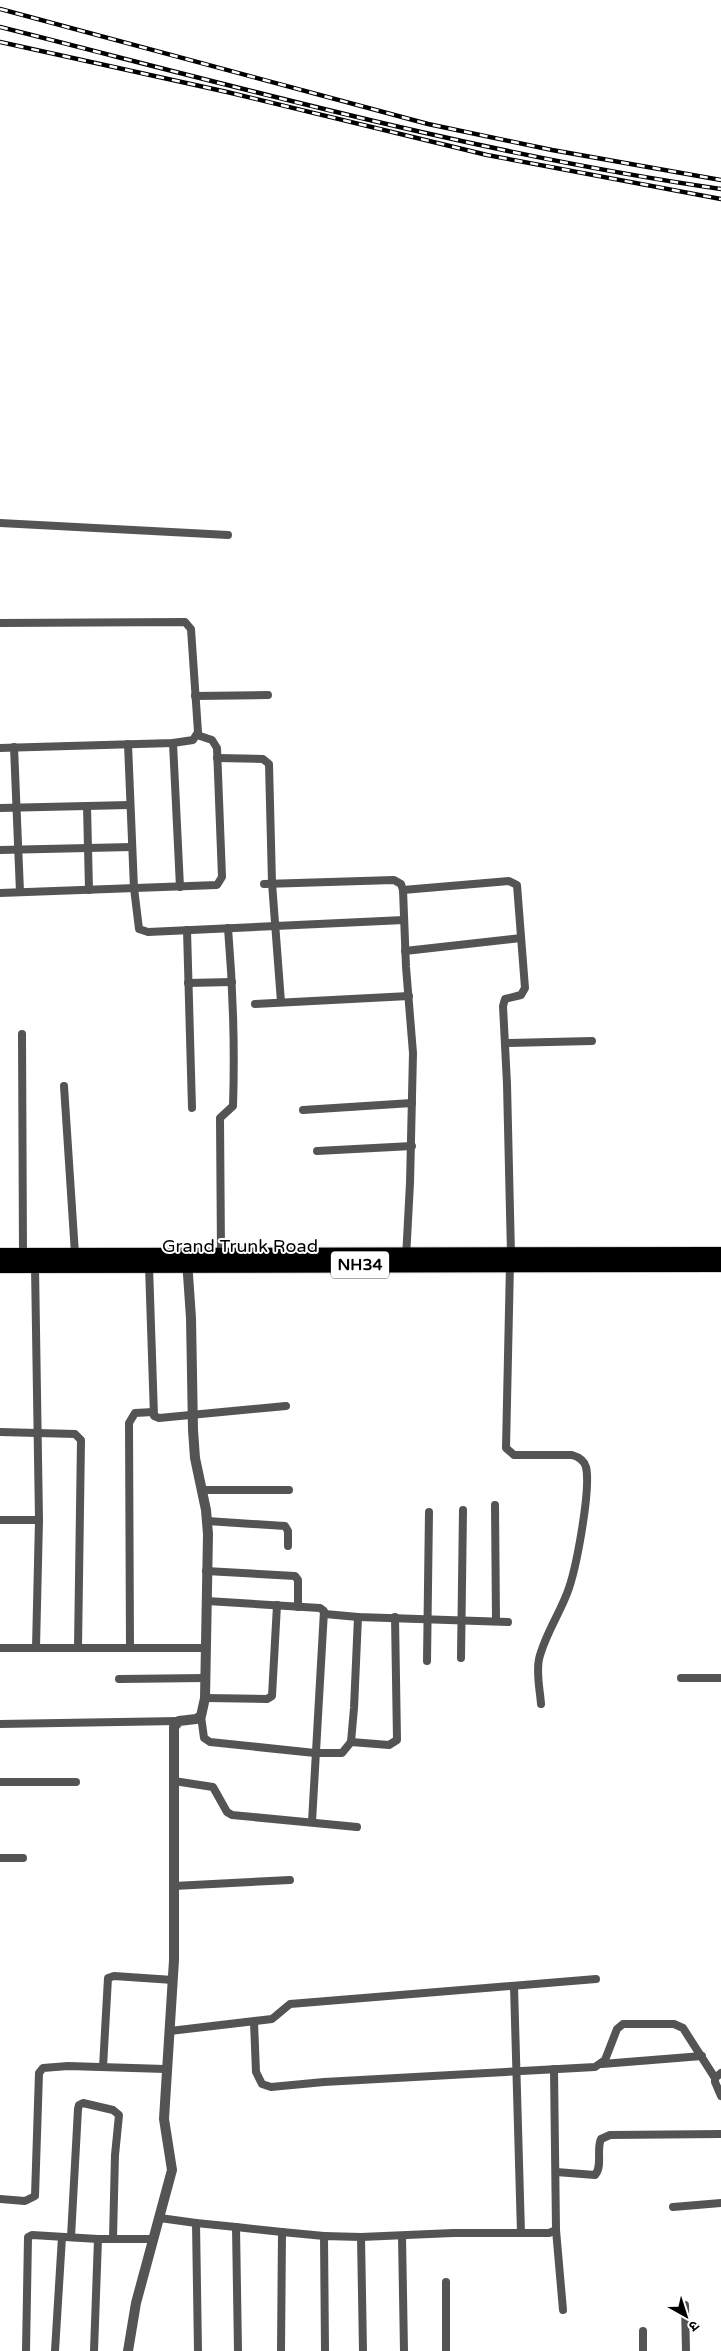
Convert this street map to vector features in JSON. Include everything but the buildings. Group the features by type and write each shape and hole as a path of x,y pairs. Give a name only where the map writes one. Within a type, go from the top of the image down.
{"highway":[{"name":"Grand Trunk Road","path":"0,1255 74,1254 187,1260 405,1260 721,1254"},
{"name":"Grand Trunk Road","path":"0,1266 149,1266 221,1254 405,1260"},
{"name":"Grand Trunk Road","path":"528,1259 721,1265"}],"street":[{"path":"0,523 228,536"},
{"path":"0,623 185,622 191,629 197,735"},
{"path":"195,696 268,695"},
{"path":"0,748 173,743 190,741 197,735"},
{"path":"0,893 213,886 221,882 217,748 212,740 197,735"},
{"path":"173,743 180,887"},
{"path":"128,744 134,888 139,929 148,932 404,920"},
{"path":"14,747 20,892"},
{"path":"217,758 263,759 269,764 268,884 281,1002"},
{"path":"0,808 130,805"},
{"path":"86,806 89,890"},
{"path":"0,850 132,847"},
{"path":"268,884 394,880 401,884 403,890 412,1046 412,1146 405,1260"},
{"path":"403,890 512,882 518,889 525,991 520,995 508,997 503,1001 510,1168 506,1448 514,1455 572,1455 584,1461 587,1475 583,1524 574,1567 564,1603 539,1659 541,1704"},
{"path":"221,1254 220,1118 224,1113 232,1110 233,1106 235,1023 228,928"},
{"path":"187,930 192,1108"},
{"path":"405,950 521,938"},
{"path":"188,983 232,982"},
{"path":"255,1004 409,996"},
{"path":"22,1034 23,1254"},
{"path":"505,1043 592,1041"},
{"path":"64,1086 74,1254"},
{"path":"303,1110 412,1103"},
{"path":"318,1151 412,1146"},
{"path":"187,1260 191,1318 192,1415 195,1458 207,1521 205,1698 201,1716 204,1738 210,1742 315,1753 342,1753 351,1742 358,1617"},
{"path":"35,1266 39,1520 36,1648"},
{"path":"149,1266 154,1416 159,1418 286,1406"},
{"path":"130,1648 129,1423 136,1414 153,1412"},
{"path":"0,1432 75,1434 81,1440 78,1648"},
{"path":"201,1490 289,1490"},
{"path":"495,1505 496,1620"},
{"path":"461,1658 462,1510"},
{"path":"427,1661 430,1512"},
{"path":"0,1520 39,1520"},
{"path":"207,1521 284,1526 288,1532 288,1546"},
{"path":"206,1571 295,1576 298,1580 298,1607"},
{"path":"206,1601 320,1608 325,1614 312,1822"},
{"path":"205,1698 267,1699 272,1696 277,1605"},
{"path":"325,1614 358,1617 496,1620 508,1622"},
{"path":"351,1742 389,1745 397,1740 395,1617"},
{"path":"0,1648 206,1648"},
{"path":"119,1678 205,1678"},
{"path":"681,1678 721,1678"},
{"path":"0,1724 179,1721 196,1719 201,1716"},
{"path":"128,2351 136,2303 172,2170 164,2119 165,2069 173,1980 174,1727 179,1721"},
{"path":"174,1781 213,1787 229,1814 357,1827"},
{"path":"0,1782 76,1782"},
{"path":"0,1858 22,1858"},
{"path":"174,1886 290,1880"},
{"path":"103,2067 108,1978 114,1976 173,1980"},
{"path":"170,2030 272,2019 290,2004 596,1979"},
{"path":"514,1986 521,2233"},
{"path":"254,2022 256,2072 262,2084 271,2088 324,2082 595,2067 602,2064 702,2056"},
{"path":"602,2064 617,2029 626,2023 680,2026 686,2031 702,2056 718,2075 715,2082 721,2096"},
{"path":"0,2199 25,2201 35,2196 41,2069 47,2066 165,2069"},
{"path":"554,2069 556,2230 563,2310"},
{"path":"71,2237 78,2109 79,2105 83,2102 113,2110 119,2115 115,2155 113,2239"},
{"path":"556,2172 595,2175 598,2170 599,2144 601,2139 610,2135 721,2134"},
{"path":"673,2207 721,2203"},
{"path":"160,2218 282,2232 361,2238 453,2233 549,2233 556,2230"},
{"path":"196,2223 198,2351"},
{"path":"236,2227 238,2351"},
{"path":"281,2351 282,2232"},
{"path":"26,2351 28,2237 32,2235 98,2239 154,2239"},
{"path":"324,2236 325,2351"},
{"path":"402,2236 404,2351"},
{"path":"55,2351 62,2237"},
{"path":"361,2238 363,2351"},
{"path":"94,2351 98,2239"},
{"path":"446,2282 446,2351"},
{"path":"685,2305 686,2351"},
{"path":"643,2331 643,2351"}],"railway":[{"path":"0,9 428,124 552,150 721,180"},
{"path":"0,27 268,95 448,138 539,157 721,189"},
{"path":"0,42 227,92 487,155 721,199"}]}
